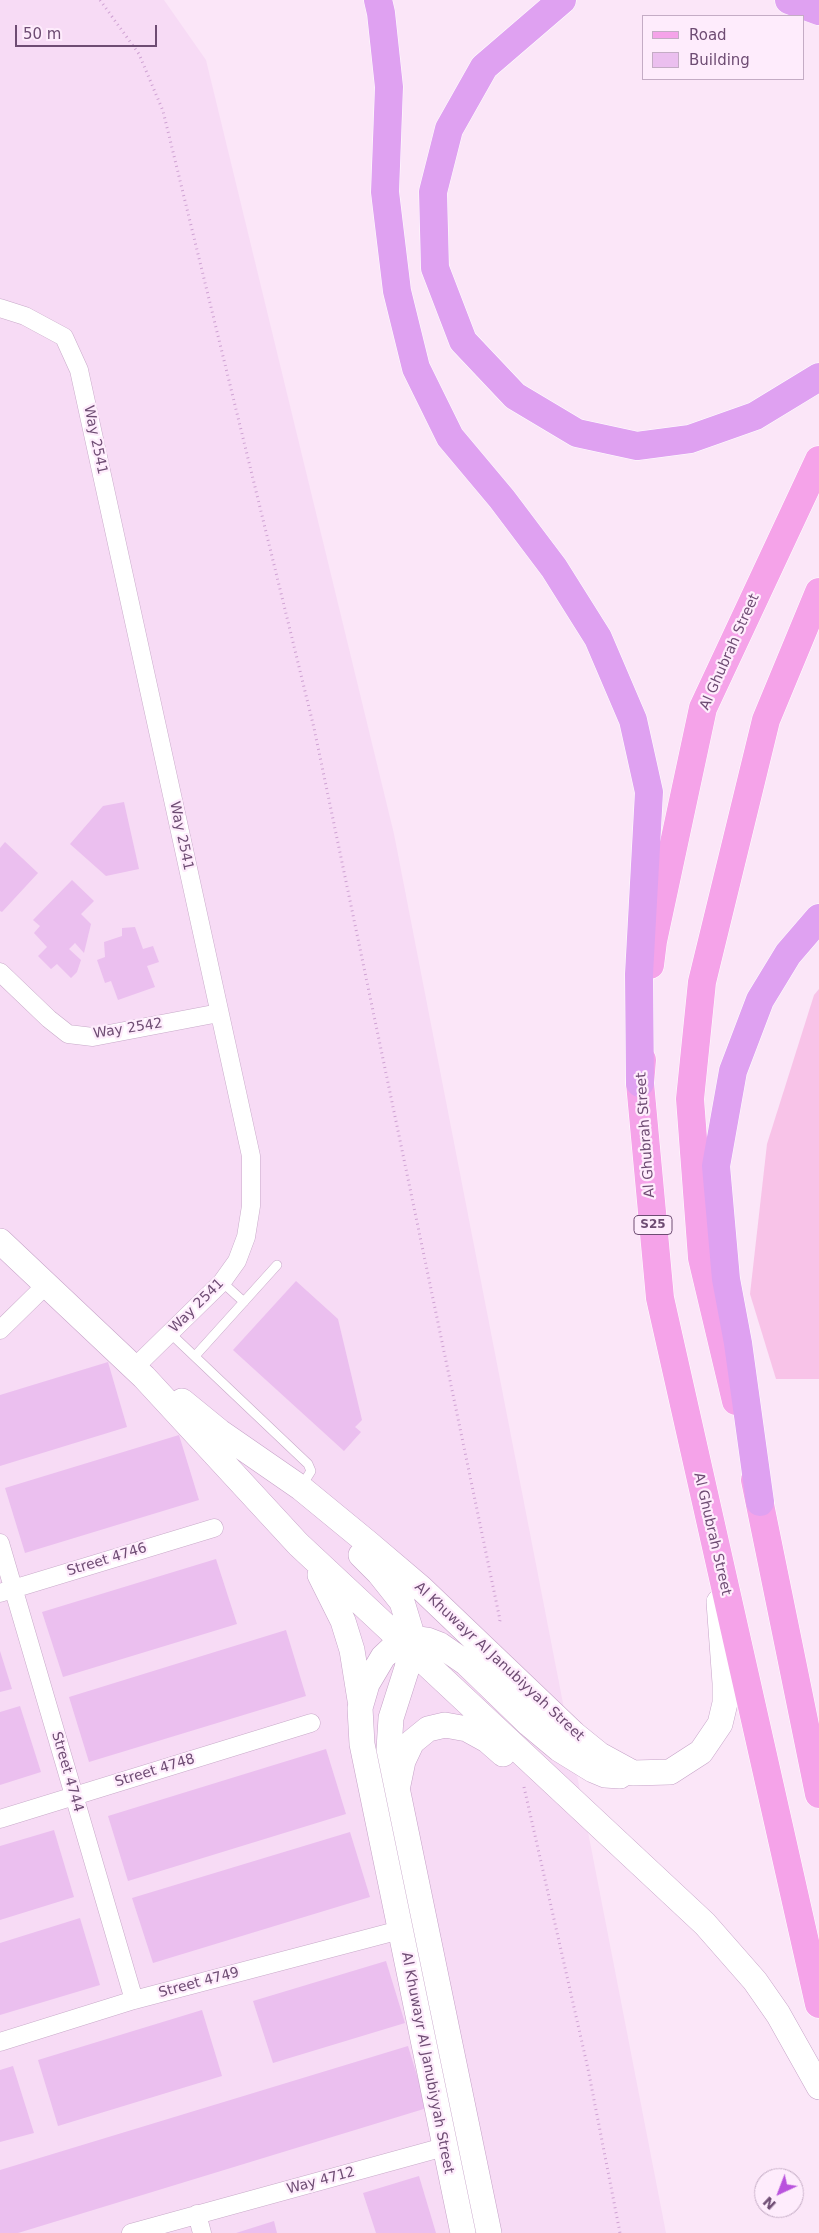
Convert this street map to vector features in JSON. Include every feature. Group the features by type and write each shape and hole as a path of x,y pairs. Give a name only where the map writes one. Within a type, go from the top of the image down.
{"highway":[{"path":"378,0 389,87 385,192 397,291 416,368 450,437 502,499 554,568 598,638 633,720 649,792 639,974 640,1083"},
{"path":"562,0 484,67 449,129 433,192 434,268 462,341 515,396 577,433 637,446 690,439 755,416 819,377"},
{"path":"789,0 819,10"},
{"path":"760,1502 738,1343 726,1279 716,1166 733,1071 760,1000 788,954 819,918"}],"main road":[{"name":"Al Ghubrah Street","path":"819,460 703,708 653,941 640,1083 660,1298 819,2004"},
{"path":"819,592 766,720 702,982 690,1099 702,1258 760,1502 819,1794"}],"street":[{"name":"Way 2541","path":"0,308 25,316 64,337 79,370 251,1156 251,1206 246,1237 237,1261 222,1282 170,1333 139,1372"},
{"name":"Way 2542","path":"0,972 49,1019 68,1034 93,1037 219,1013"},
{"name":"Al Khuwayr Al Janubiyyah Street","path":"0,1241 139,1372 298,1544 408,1642 705,1924 755,1981 778,2014 819,2087"},
{"path":"0,1330 46,1284"},
{"name":"Al Khuwayr Al Janubiyyah Street","path":"139,1372 173,1394 220,1432 301,1488 421,1588 574,1734 615,1765 632,1773 662,1773 678,1768 700,1752 720,1724 725,1702 725,1683 716,1552"},
{"path":"220,1432 339,1535 379,1573 402,1602 408,1642 440,1645 466,1663 530,1724 580,1764 605,1775 617,1777 632,1773"},
{"name":"Street 4746","path":"8,1591 214,1528"},
{"name":"Street 4744","path":"0,1543 8,1591 74,1796 134,2000"},
{"path":"298,1544 316,1568 343,1621 358,1679 360,1708"},
{"name":"Al Khuwayr Al Janubiyyah Street","path":"408,1642 383,1656 372,1672 360,1708 362,1744 463,2233"},
{"name":"Al Khuwayr Al Janubiyyah Street","path":"408,1642 391,1718 389,1749 489,2233"},
{"name":"Street 4748","path":"0,1818 311,1723"},
{"path":"399,1802 398,1781 403,1761 412,1742 428,1729 445,1725 467,1728 487,1740 614,1851 648,1870"},
{"name":"Street 4749","path":"0,2042 134,2000 400,1930"},
{"name":"Way 4712","path":"130,2233 444,2147"},
{"path":"197,2214 202,2233"}],"lane":[{"path":"195,1356 277,1265"},
{"path":"222,1282 244,1302"},
{"path":"170,1333 308,1464 311,1471 301,1488"}],"path":[{"path":"100,0 139,54 163,110 314,728 496,1600 499,1625"},
{"path":"522,1784 526,1790 588,2069 620,2233"}],"shaded area":[{"path":"0,0 164,0 206,60 394,834 666,2233 0,2233"}],"sand":[{"path":"819,989 819,1379 776,1379 750,1294 767,1144 814,995"}],"building":[{"path":"124,802 139,869 106,876 70,844 103,806"},
{"path":"5,842 38,873 2,912 0,911 0,848"},
{"path":"72,880 94,901 81,914 91,924 84,953 75,943 69,949 81,960 77,972 71,978 57,964 51,969 38,956 47,947 34,933 40,926 33,920"},
{"path":"135,927 143,949 153,946 159,962 147,966 155,987 118,1000 111,981 105,983 97,960 105,957 104,942 122,936 122,928"},
{"path":"296,1281 338,1319 362,1420 355,1427 361,1432 344,1451 233,1350"},
{"path":"108,1362 127,1427 0,1466 0,1395"},
{"path":"179,1435 199,1500 25,1553 5,1488"},
{"path":"216,1559 237,1624 63,1677 42,1612"},
{"path":"286,1630 306,1696 89,1762 69,1697"},
{"path":"0,1651 12,1689 0,1692"},
{"path":"20,1706 41,1772 0,1785 0,1712"},
{"path":"326,1749 346,1814 128,1881 108,1816"},
{"path":"54,1830 74,1897 0,1920 0,1846"},
{"path":"350,1832 370,1897 153,1963 132,1898"},
{"path":"80,1918 100,1985 0,2015 0,1943"},
{"path":"386,1961 405,2023 273,2063 253,2001"},
{"path":"202,2010 222,2076 58,2126 38,2060"},
{"path":"408,2046 427,2108 18,2233 0,2233 0,2170"},
{"path":"13,2066 34,2133 0,2142 0,2070"},
{"path":"419,2176 436,2233 376,2233 363,2193"},
{"path":"274,2221 277,2233 236,2233"}]}
